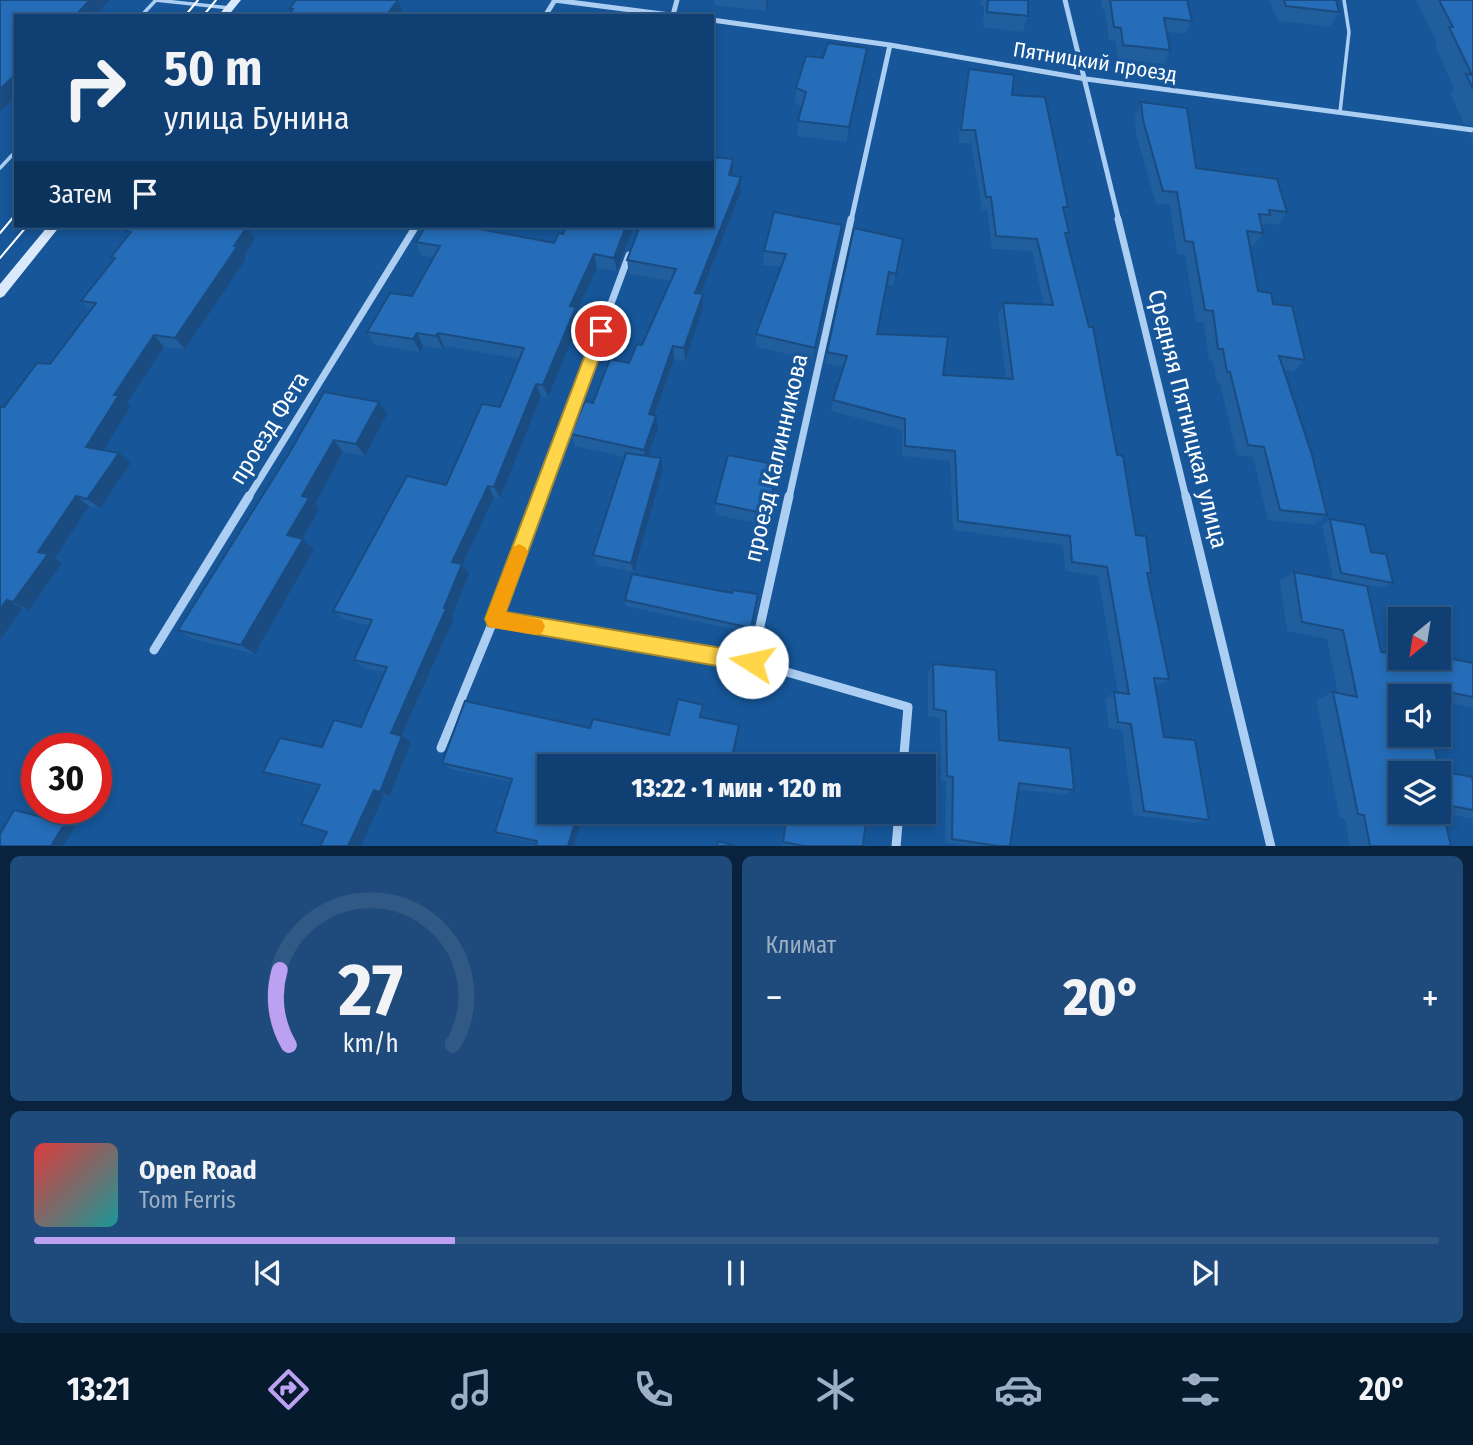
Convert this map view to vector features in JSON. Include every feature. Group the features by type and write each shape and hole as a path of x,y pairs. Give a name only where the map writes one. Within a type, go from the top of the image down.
{"street":[{"path":"555,0 667,14"},
{"name":"Средняя Пятницкая улица","path":"1065,0 1271,846"},
{"name":"Пятницкий проезд","path":"714,20 890,45 1086,79 1473,130"},
{"name":"проезд Калинникова","path":"752,662 890,45"},
{"path":"0,293 52,228"},
{"name":"проезд Фета","path":"154,650 415,228"},
{"path":"441,748 494,619 630,252"},
{"path":"494,619 752,662 908,707 904,754"},
{"path":"896,846 898,824"}],"lane":[{"path":"143,14 155,0 230,8"},
{"path":"1340,112 1349,32 1345,0"},
{"path":"0,168 14,153"}],"building":[{"path":"0,0 90,0 77,14 14,14 14,76 0,89"},
{"path":"296,0 398,0 388,14 289,14 293,9 290,8"},
{"path":"988,0 1028,0 1028,16 987,12"},
{"path":"1110,0 1187,0 1192,21 1164,18 1170,50 1123,45 1121,28 1114,27"},
{"path":"1284,0 1336,0 1339,12 1286,6"},
{"path":"1439,0 1473,0 1473,89 1466,74 1472,75"},
{"path":"828,43 867,48 849,127 798,121 806,92 796,88 806,56 823,58"},
{"path":"969,69 1014,75 1012,95 1045,97 1068,207 1063,207 1069,233 1065,233 1089,327 1093,327 1117,455 1123,456 1136,535 1146,536 1151,573 1147,573 1169,679 1154,678 1164,737 1195,740 1209,820 1144,811 1131,724 1118,722 1114,692 1129,694 1107,567 1072,562 1070,536 958,521 955,451 905,446 905,419 833,400 847,356 827,352 854,228 903,239 896,274 889,272 877,334 948,337 943,375 1013,379 1003,303 1053,305 1037,239 996,236 991,197 986,197 975,130 961,130"},
{"path":"1141,102 1187,108 1196,168 1277,179 1287,212 1269,210 1270,215 1259,214 1263,233 1247,231 1258,291 1271,293 1273,304 1292,306 1305,360 1279,356 1312,455 1327,515 1280,510 1264,447 1248,445 1223,349 1218,349 1213,311 1205,310 1193,242 1185,241 1177,192 1163,191 1143,120"},
{"path":"714,157 733,159 729,175 741,177 695,293 703,294 684,348 673,346 649,414 656,416 644,450 571,434 585,401 593,403 610,359 629,363 637,344 642,345 676,269 627,260 639,228 714,228"},
{"path":"774,212 842,225 815,348 756,334 786,254 764,251"},
{"path":"128,228 246,228 234,246 237,247 175,338 154,335 114,395 119,395 86,447 119,453 87,499 76,496 38,552 48,554 13,602 7,600 0,609 0,406 4,407 37,363 50,364 96,303 81,301 115,258 111,257 131,232 126,231"},
{"path":"425,228 474,228 554,243 559,233 563,234 566,228 625,228 614,258 594,254 570,306 576,307 543,385 536,384 494,487 488,486 452,562 462,564 444,608 446,609 391,733 402,736 380,792 374,790 348,846 320,846 327,832 301,824 320,785 263,772 280,738 322,747 334,720 361,727 387,667 354,660 372,620 333,611 407,476 446,485 482,404 500,407 524,348 438,333 436,336 417,333 413,339 367,332 390,293 412,296 440,246 416,242"},
{"path":"324,392 379,402 356,444 334,440 302,496 309,498 287,535 303,539 241,645 178,630 291,450"},
{"path":"626,453 661,458 631,563 593,555"},
{"path":"728,455 779,465 767,514 715,503"},
{"path":"1330,519 1365,525 1371,552 1386,554 1393,583 1341,573"},
{"path":"1294,572 1367,586 1381,652 1388,653 1388,670 1451,670 1451,659 1473,663 1473,697 1451,693 1451,684 1388,684 1388,747 1434,747 1438,761 1388,761 1388,824 1446,824 1451,846 1370,846 1364,815 1358,814 1333,692 1357,697 1343,630 1302,622"},
{"path":"632,574 732,593 733,590 758,594 751,628 625,600"},
{"path":"933,664 996,670 999,740 1070,748 1074,790 1019,783 1010,846 952,839 953,777 947,776 946,711 934,709"},
{"path":"678,699 703,705 700,717 739,725 733,754 537,754 537,824 574,824 568,846 536,846 537,841 495,832 512,779 442,763 465,701 590,728 593,719 669,735"},
{"path":"1451,773 1472,777 1473,810 1451,806"},
{"path":"14,810 21,812 21,824 64,824 51,846 0,846 0,834"},
{"path":"785,824 866,824 863,846 804,846 783,842"},
{"path":"718,841 736,846 717,846"}],"tram line":[{"path":"187,14 198,0"},
{"path":"205,14 216,0"},
{"path":"0,233 14,216"},
{"path":"0,258 25,228"}],"slow traffic":[{"path":"519,552 494,619 536,626"}],"route":[{"path":"601,331 494,619 752,662"}]}
